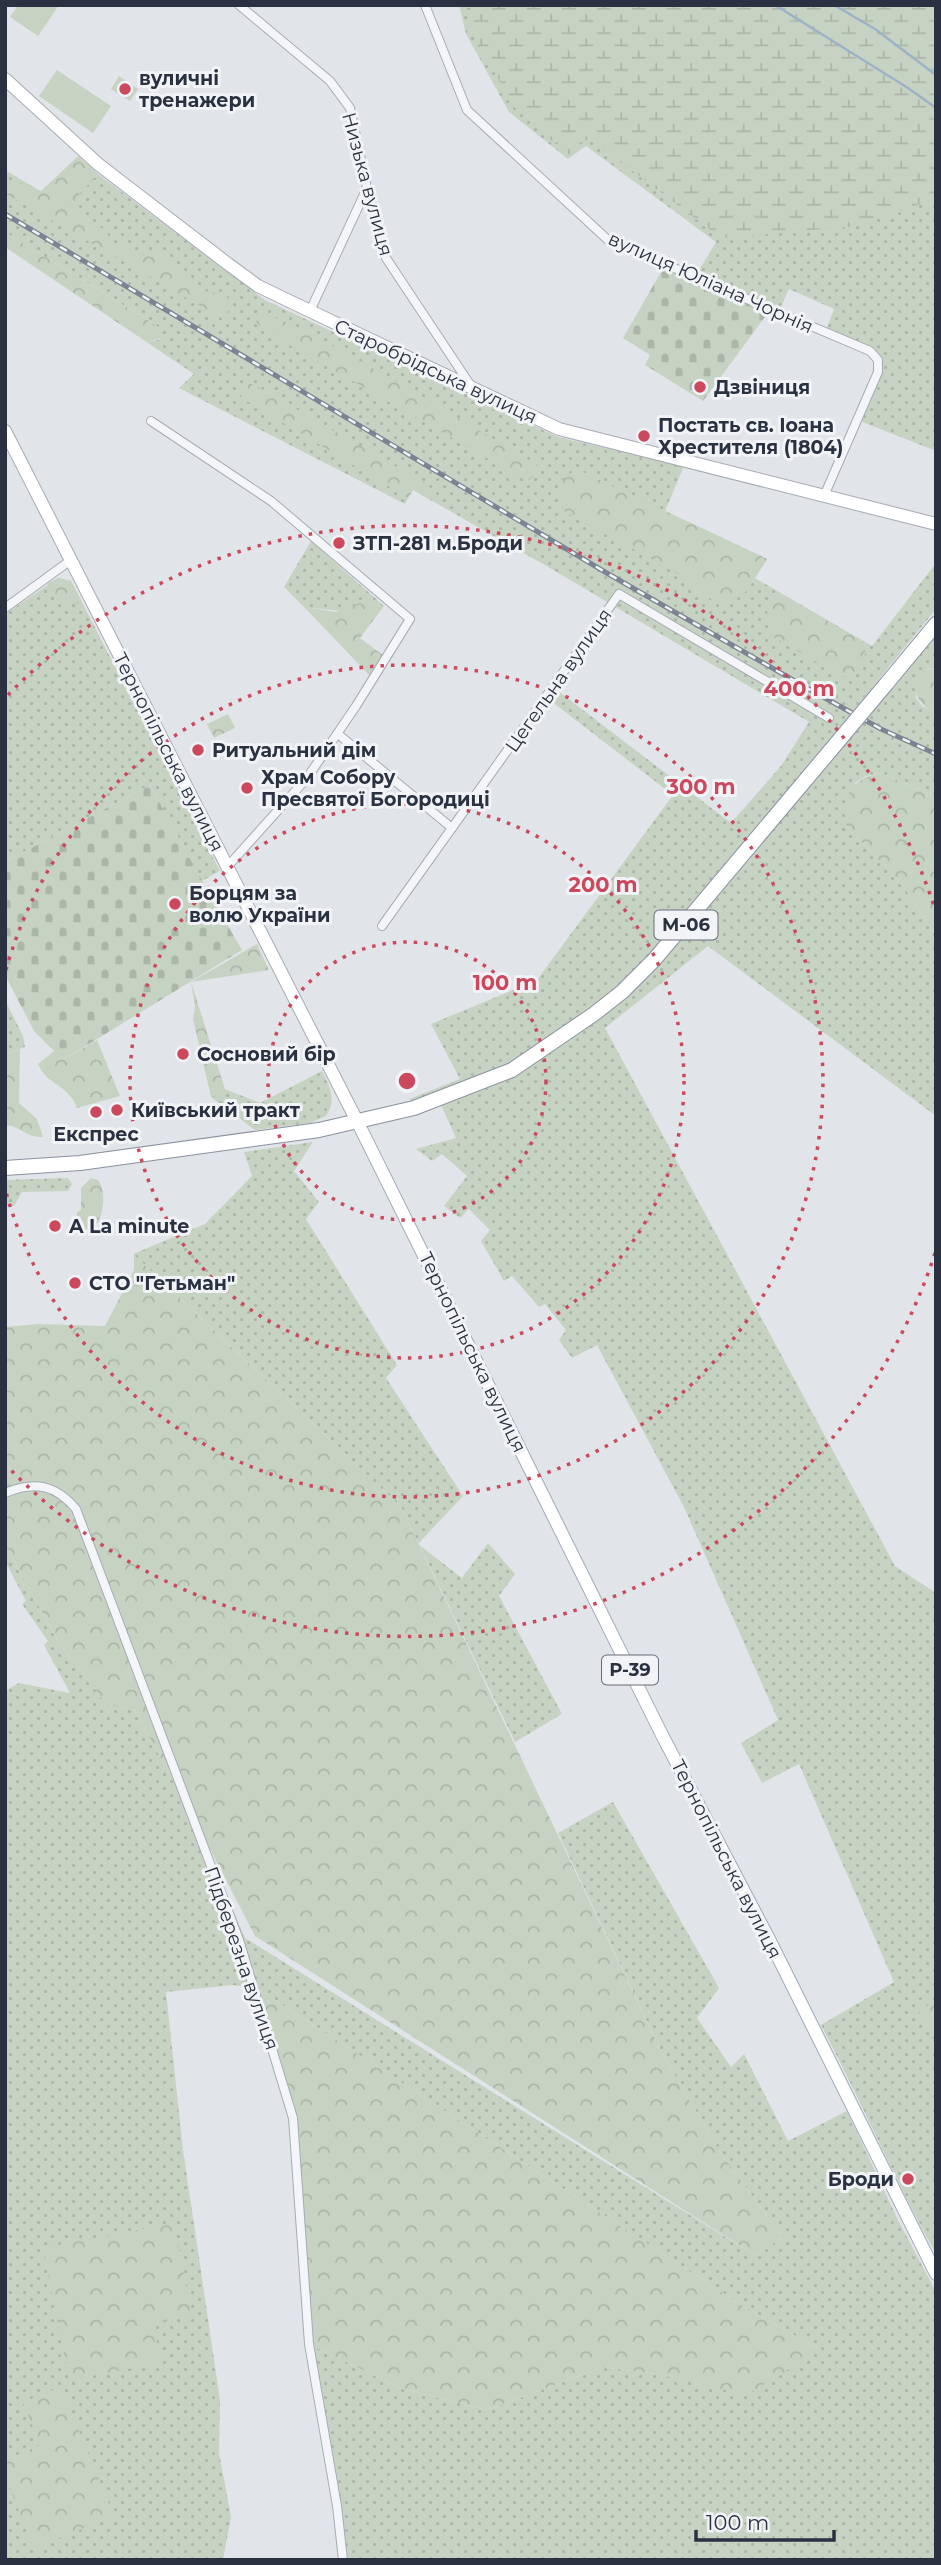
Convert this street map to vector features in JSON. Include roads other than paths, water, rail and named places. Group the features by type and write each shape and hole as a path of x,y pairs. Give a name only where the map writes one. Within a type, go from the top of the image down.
{"highway":[{"name":"М-06","path":"5,1168 93,1161 358,1123 414,1108 512,1070 622,992 685,926 936,624"}],"main road":[{"name":"Старобрідська вулиця","path":"5,79 97,164 228,264 258,286 310,311 559,429 936,524"},
{"name":"Тернопільська вулиця","path":"5,431 358,1123 662,1735 771,1943 936,2274"}],"street":[{"name":"Низька вулиця","path":"239,5 330,81 350,108 367,188 386,258 471,386"},
{"name":"вулиця Юліана Чорнія","path":"425,5 467,110 608,240 870,351 877,360 878,372 824,496"},
{"path":"310,311 367,188"},
{"path":"150,421 271,502 410,619 307,778 228,866"},
{"path":"5,608 71,560"},
{"name":"Цегельна вулиця","path":"382,926 620,594 829,718"},
{"path":"338,734 452,828"},
{"name":"Підберезна вулиця","path":"5,1493 23,1486 38,1485 62,1495 76,1509 250,1975 293,2118 309,2344 337,2506 343,2560"}],"waterway":[{"path":"775,5 936,108"},
{"path":"834,5 875,29 936,75"}],"railway":[{"path":"5,214 605,572 881,729 936,754"}],"place":[{"name":"вуличні тренажери","path":"125,89"},
{"name":"Дзвіниця","path":"700,387"},
{"name":"Постать св. Іоана Хрестителя (1804)","path":"644,436"},
{"name":"ЗТП-281 м.Броди","path":"339,543"},
{"name":"Ритуальний дім","path":"198,750"},
{"name":"Храм Собору Пресвятої Богородиці","path":"247,788"},
{"name":"Борцям за волю України","path":"175,904"},
{"name":"Сосновий бір","path":"183,1054"},
{"name":"Київський тракт","path":"117,1110"},
{"name":"Експрес","path":"96,1112"},
{"name":"A La minute","path":"55,1226"},
{"name":"СТО \"Гетьман\"","path":"75,1283"},
{"name":"Броди","path":"908,2179"}]}
